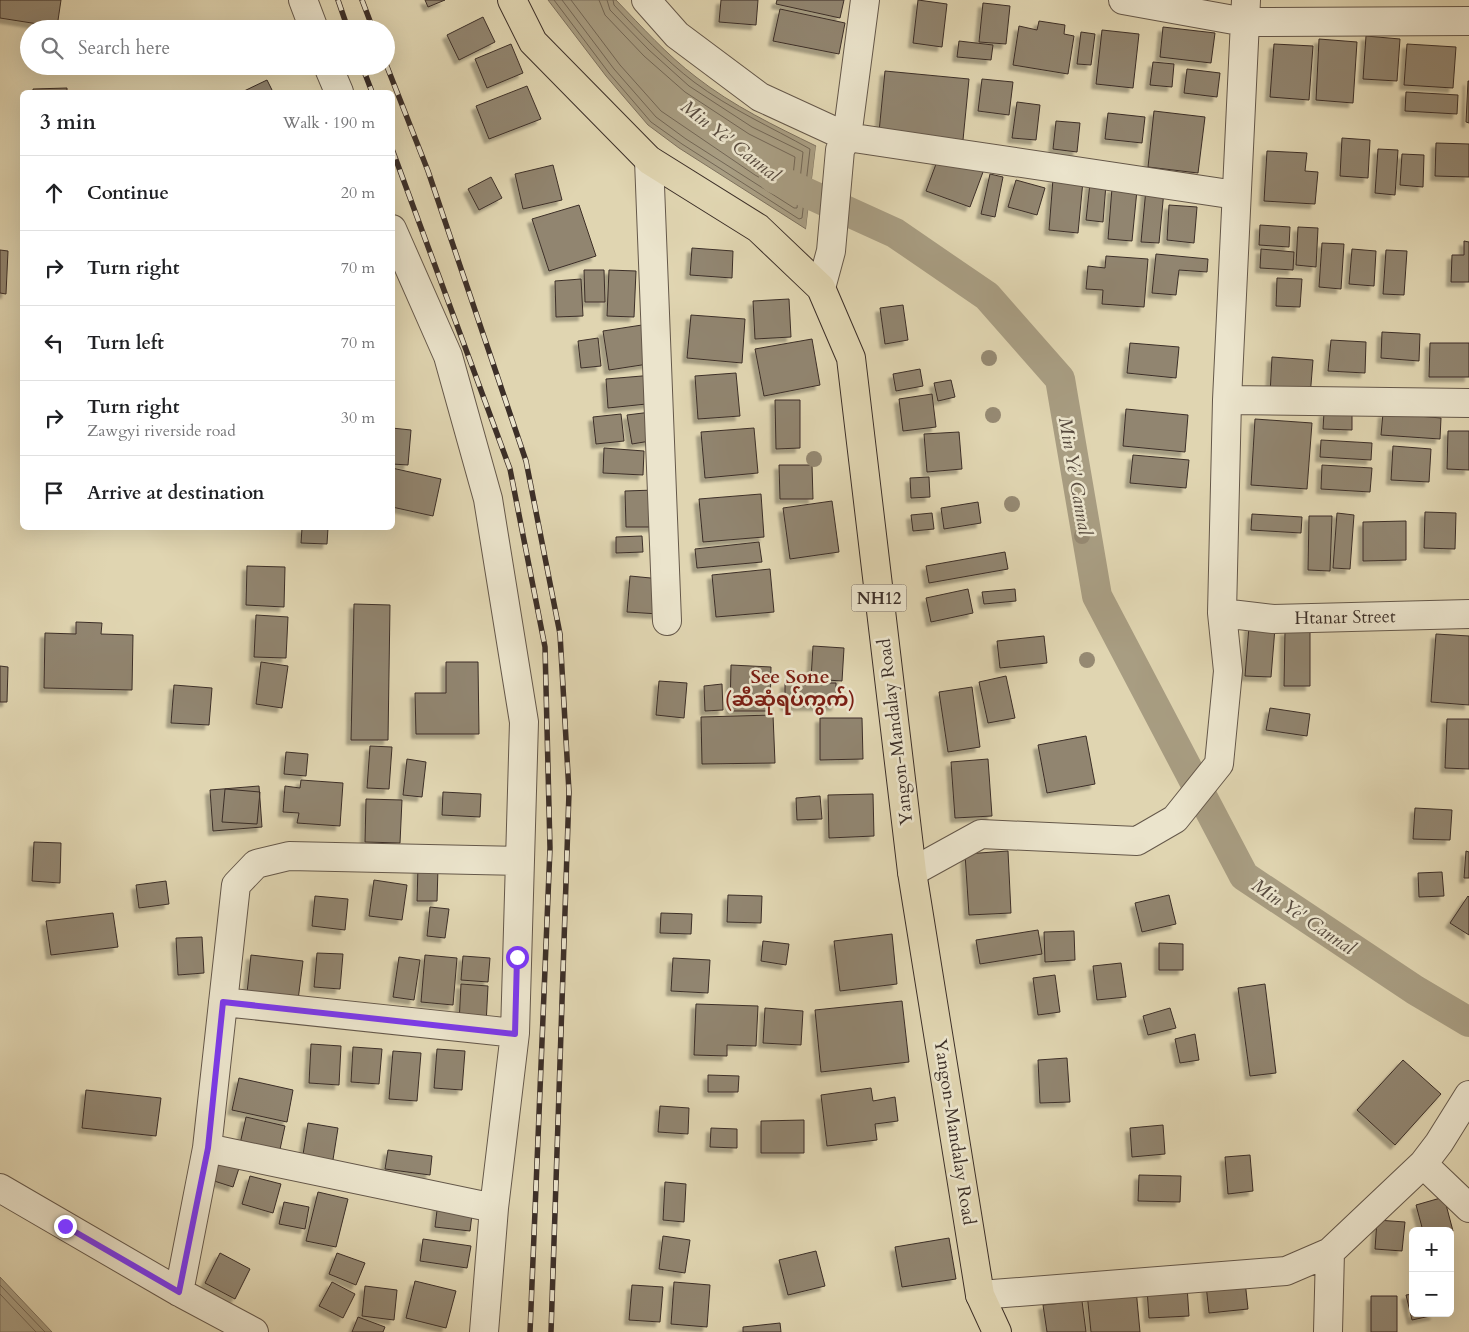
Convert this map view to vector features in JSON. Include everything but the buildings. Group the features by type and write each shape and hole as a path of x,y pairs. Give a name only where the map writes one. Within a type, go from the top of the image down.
{"highway":[{"name":"Yangon-Mandalay Road","path":"512,0 533,42 649,160 758,228 821,288 851,358 912,872 980,1295 997,1332"}],"street":[{"path":"303,0 311,20"},
{"path":"646,0 676,35 760,97 844,144 1236,195"},
{"path":"821,288 831,251 865,0"},
{"path":"1123,0 1246,11 1469,21"},
{"path":"912,872 981,834 1136,841 1175,819 1219,764 1228,671 1222,613 1227,400 1246,11"},
{"path":"332,75 338,90"},
{"path":"649,160 667,621"},
{"path":"395,236 448,356 488,499 524,722 515,1034 494,1208 484,1332"},
{"path":"1227,400 1469,403"},
{"name":"Htanar Street","path":"1222,613 1273,619 1469,614"},
{"path":"179,1292 208,1148 236,886 256,864 289,856 520,861"},
{"path":"223,1002 515,1034"},
{"path":"980,1295 1286,1271 1330,1252 1423,1164 1467,1102"},
{"path":"208,1148 494,1208"},
{"path":"1423,1164 1469,1208"},
{"path":"0,1188 179,1292 254,1332"},
{"path":"1328,1332 1330,1252"}],"water":[{"path":"548,0 616,0 665,50 710,87 754,115 816,146 806,229 679,148 648,125 606,76"},
{"path":"0,1277 52,1332 0,1332"}],"pier":[{"path":"816,146 818,147 809,230 806,229"}],"waterway":[{"name":"Min Ye' Cannal","path":"774,178 895,233 987,296 1060,379 1097,596 1244,876 1415,990 1469,1022"}],"railway":[{"path":"338,0 345,20"},
{"path":"362,0 370,20"},
{"path":"365,75 371,90"},
{"path":"390,75 428,171 526,461 560,634 569,792 551,1332"},
{"path":"395,157 510,469 545,647 550,848 530,1332"}],"district":[{"name":"See Sone (ဆီဆုံရပ်ကွက်)","path":"790,688"}],"route":[{"path":"65,1226 179,1292 208,1148 223,1002 515,1034 517,957"}]}
